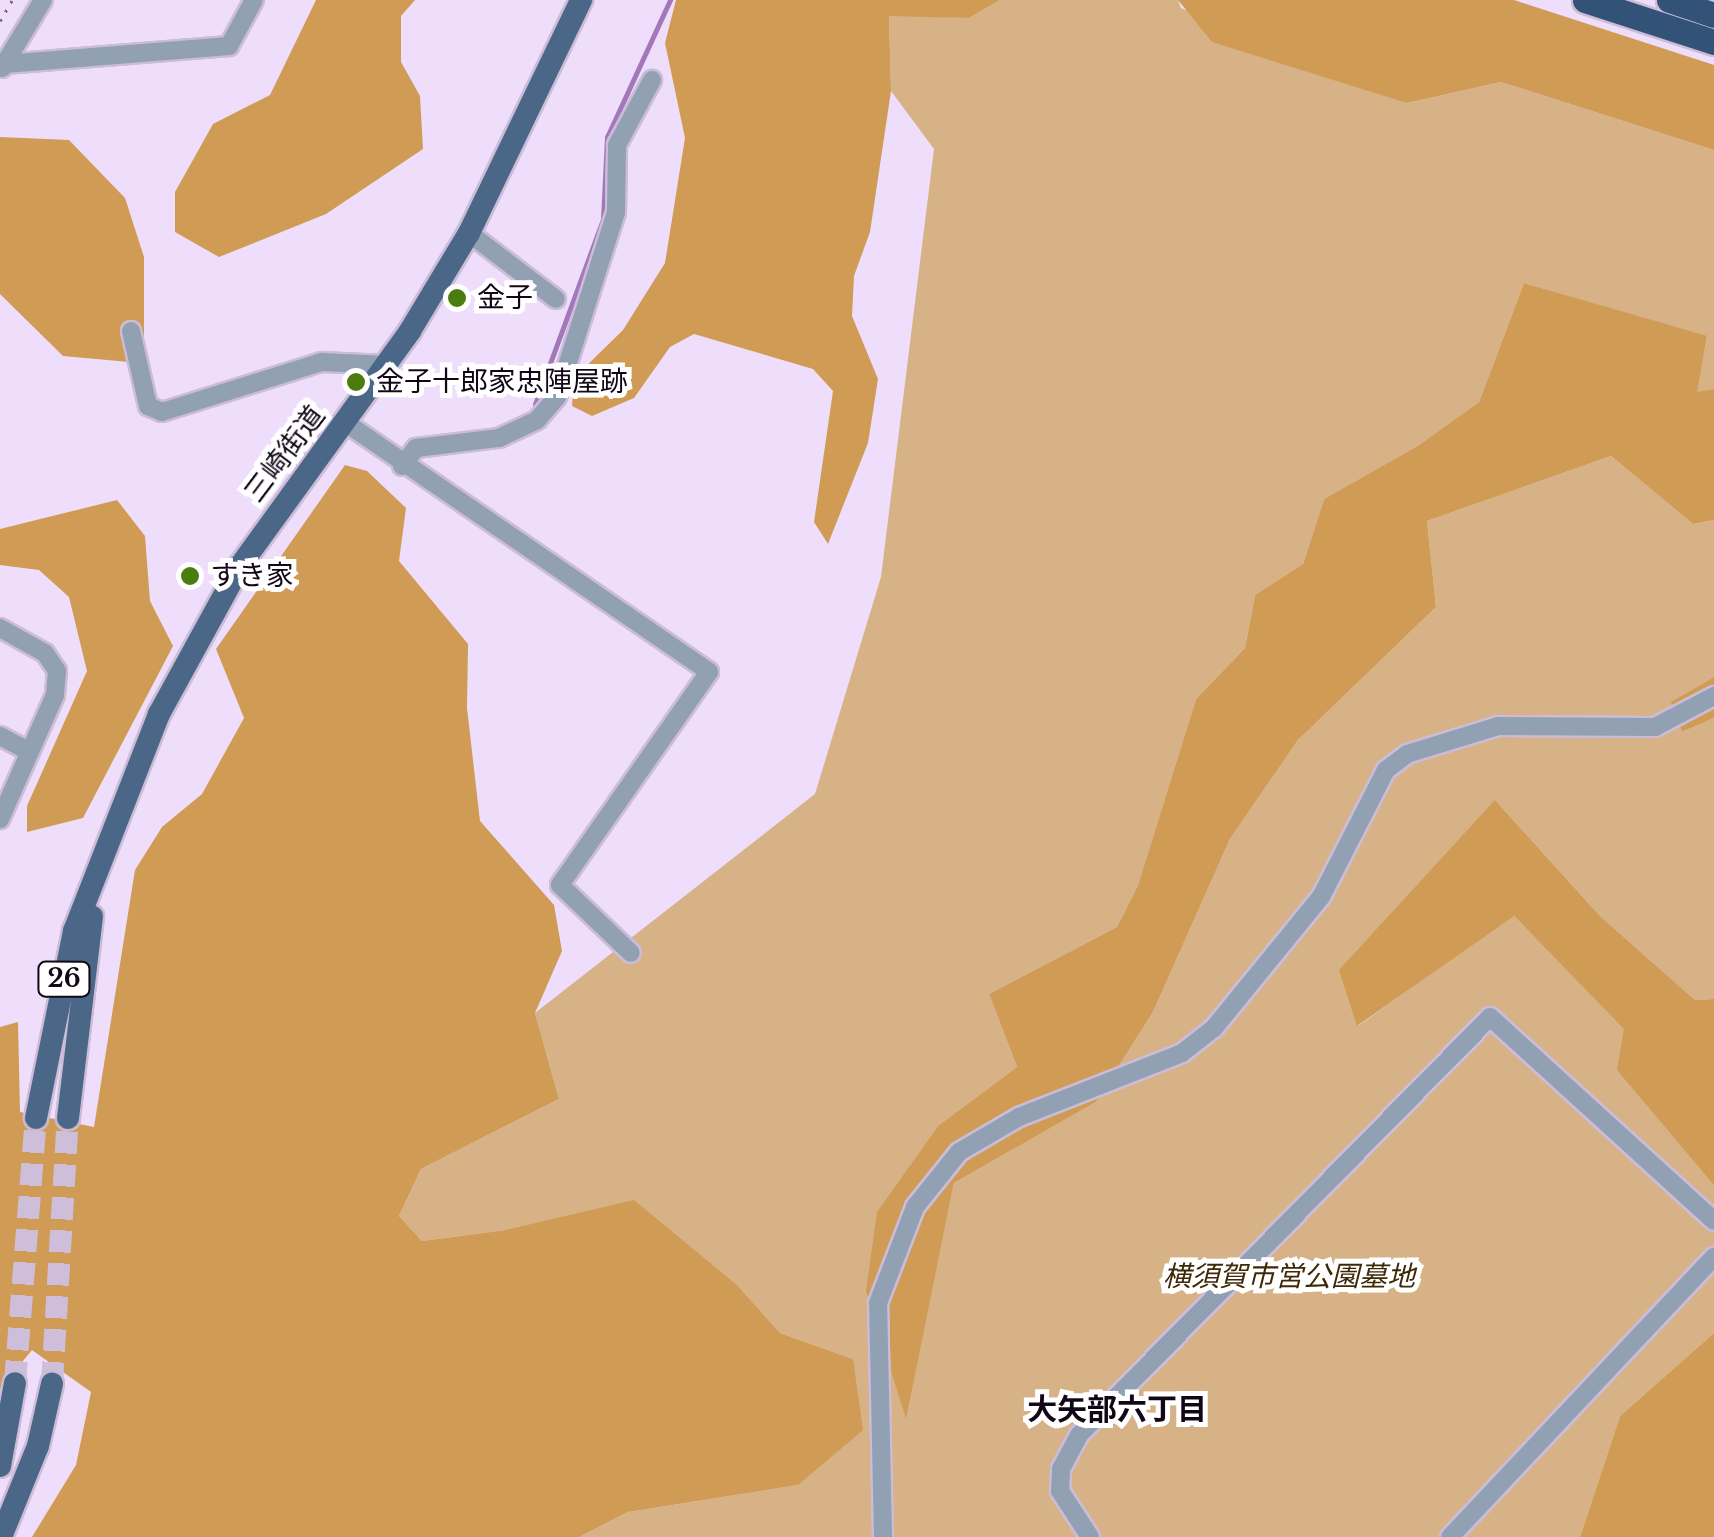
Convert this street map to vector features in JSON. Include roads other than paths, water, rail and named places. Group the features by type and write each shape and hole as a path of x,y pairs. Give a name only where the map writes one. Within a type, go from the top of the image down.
{"highway":[{"path":"1585,0 1714,42"},
{"path":"1668,0 1714,15"}],"main road":[{"name":"三崎街道","path":"36,1118 74,931 105,844 196,642 240,566 386,365 469,233 581,0"},
{"name":"三崎街道","path":"68,1118 105,844"},
{"path":"0,1466 15,1382"},
{"path":"1,1537 38,1446 52,1384"}],"street":[{"path":"2,67 42,0"},
{"path":"2,67 229,46 254,0"},
{"path":"402,466 416,448 499,438 537,420 557,397 616,212 617,145 652,80"},
{"path":"469,233 556,299"},
{"path":"131,331 148,406 162,412 322,362 386,365"},
{"path":"346,423 402,466 708,672 560,885 631,953"},
{"path":"0,628 45,653 57,670 55,695 0,819"},
{"path":"883,1537 878,1303 915,1208 959,1152 1019,1118 1169,1059 1214,1028 1321,897 1386,770 1408,754 1498,726 1654,727 1714,696"},
{"path":"0,736 30,752"},
{"path":"1090,1537 1060,1491 1060,1469 1079,1435 1490,1017 1714,1221"},
{"path":"1450,1537 1714,1257"}],"waterway":[{"path":"535,404 603,219 607,137 670,0"}],"tunnel":[{"path":"15,1383 36,1118"},
{"path":"52,1384 68,1118"}],"place":[{"name":"金子","path":"457,298"},
{"name":"金子十郎家忠陣屋跡","path":"356,382"},
{"name":"すき家","path":"190,576"}],"district":[{"name":"大矢部六丁目","path":"1117,1410"}],"park label":[{"name":"横須賀市営公園墓地","path":"1289,1277"}]}
